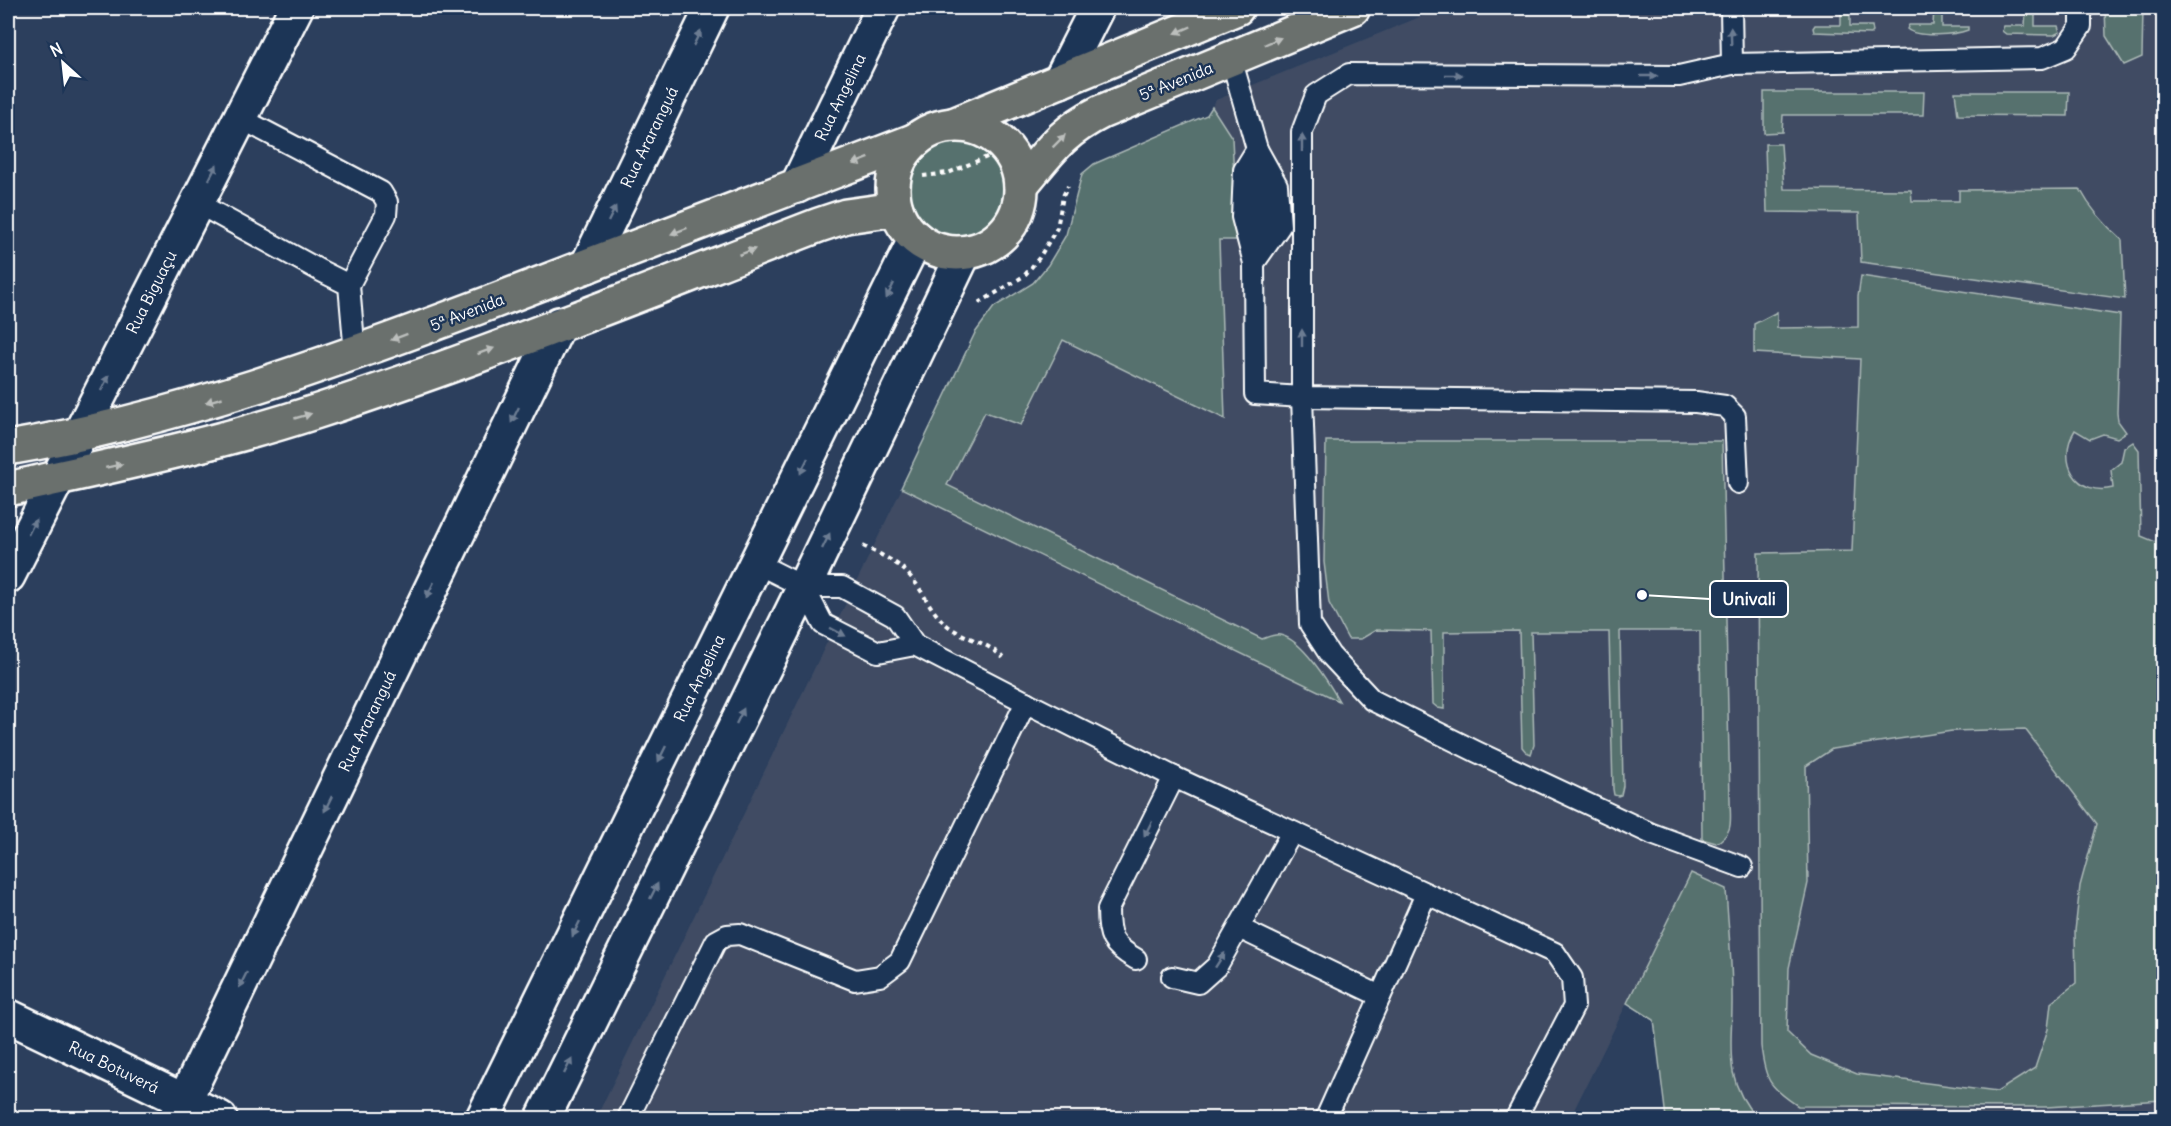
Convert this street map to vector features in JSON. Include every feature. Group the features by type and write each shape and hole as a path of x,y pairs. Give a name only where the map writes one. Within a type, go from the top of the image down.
{"main road":[{"path":"953,125 973,127 992,135 1007,149 1017,165 1021,185 1019,204 1012,222 999,237 983,248 964,252 947,252 931,247 916,238 904,226 896,210 893,192 895,175 902,156 916,140 933,130 953,125 1237,8"},
{"name":"5ª Avenida","path":"1021,185 1059,139 1079,123 1353,8"},
{"name":"5ª Avenida","path":"8,448 79,435 166,414 230,396 355,354 916,140"},
{"path":"8,489 172,452 314,413 837,219 896,210"}],"street":[{"name":"Rua Biguaçu","path":"8,576 296,8"},
{"name":"Rua Araranguá","path":"587,266 712,8"},
{"name":"Rua Angelina","path":"797,186 883,8"},
{"path":"1060,81 1097,8"},
{"name":"Rua Angelina","path":"483,1119 916,238"},
{"path":"543,1119 804,587 964,252"},
{"name":"Rua Araranguá","path":"180,1110 559,324"},
{"name":"Rua Botuverá","path":"8,1016 180,1110 220,1119"}],"lane":[{"path":"1731,8 1732,64"},
{"path":"1742,867 1652,834 1372,700 1330,655 1310,624 1302,397 1302,132 1316,95 1349,74 1679,76 1732,64 2042,58 2066,48 2081,26 2081,8"},
{"path":"1231,58 1257,149 1261,221 1254,263 1255,394 1302,397 1684,402 1725,406 1736,416 1738,483"},
{"path":"240,118 381,192 387,202 386,214 349,285 355,354"},
{"path":"197,202 349,285"},
{"path":"756,562 804,587 842,587 895,616 915,645 996,687 1174,777 1556,953 1572,978 1574,1006 1516,1119"},
{"path":"804,587 823,624 878,652 915,645"},
{"path":"628,1119 717,941 727,935 740,934 855,980 880,976 900,961 1026,702"},
{"path":"1136,959 1119,949 1108,932 1108,909 1174,777"},
{"path":"1172,977 1198,983 1217,966 1292,832"},
{"path":"1326,1119 1426,894"},
{"path":"1239,928 1380,996"}],"path":[{"path":"971,310 1024,276 1039,258 1057,228 1063,196 1072,176"},
{"path":"867,536 862,546 900,566 911,576 938,618 950,628 994,649 1003,657 1006,663 1005,669 996,687"}],"shaded area":[{"path":"1442,8 2163,8 2163,1118 1666,1118 1654,1020 1627,1003 1570,1118 596,1118 985,317 994,307 1033,283 1048,265 1066,234 1082,174 1094,164 1207,115 1216,100"}],"green space":[{"path":"1841,8 1850,8 1850,26 1872,26 1873,32 1871,34 1814,32 1815,25 1841,25"},
{"path":"1934,8 1942,8 1942,27 1968,27 1968,30 1936,35 1919,34 1907,29 1909,25 1933,25"},
{"path":"2026,8 2035,8 2035,26 2058,26 2060,32 2054,35 2006,34 2002,31 2004,26 2025,26"},
{"path":"2105,8 2143,8 2142,57 2124,65 2106,36"},
{"path":"1764,92 1924,92 1923,115 1783,115 1782,132 1764,133"},
{"path":"1955,92 2069,92 2068,116 1958,115"},
{"path":"1212,107 1232,138 1237,240 1219,240 1225,419 1063,340 1021,425 985,412 947,485 1262,639 1278,635 1288,638 1306,653 1339,701 901,488 975,333 994,307 1033,283 1048,265 1066,235 1082,174 1094,164 1207,115"},
{"path":"957,136 977,140 995,151 1006,169 1010,189 1006,209 995,227 977,238 957,242 937,238 919,227 908,209 904,189 908,169 919,151 937,140"},
{"path":"1765,144 1781,144 1784,189 1911,190 1912,201 1959,201 1959,190 2080,189 2099,217 2122,240 2125,299 1861,262 1859,213 1767,212"},
{"path":"1861,276 2120,315 2117,413 2118,421 2126,432 2117,438 2103,434 2090,439 2075,430 2068,453 2073,474 2080,482 2100,489 2113,488 2111,470 2121,462 2124,448 2133,442 2139,450 2141,536 2163,545 2163,1100 2046,1107 1798,1106 1775,1088 1767,1075 1761,1046 1758,553 1852,551 1860,359 1754,353 1754,324 1777,312 1777,328 1858,327","holes":["2025,729 2097,824 2080,886 2075,931 2076,983 2051,1003 2048,1029 2035,1068 1997,1092 1857,1074 1811,1055 1787,1032 1789,968 1808,883 1806,766 1832,749 1952,731"]},
{"path":"1326,441 1722,441 1731,819 1726,835 1716,843 1702,839 1700,631 1620,631 1623,786 1621,795 1618,796 1614,795 1613,789 1609,632 1531,632 1534,745 1531,754 1522,747 1519,631 1444,632 1444,709 1438,708 1433,704 1431,631 1376,630 1361,639 1348,639 1329,603 1324,562"},
{"path":"1691,873 1726,889 1732,983 1731,1060 1738,1089 1757,1118 1666,1118 1654,1020 1627,1003"}],"place":[{"name":"Univali","path":"1642,595"}]}
